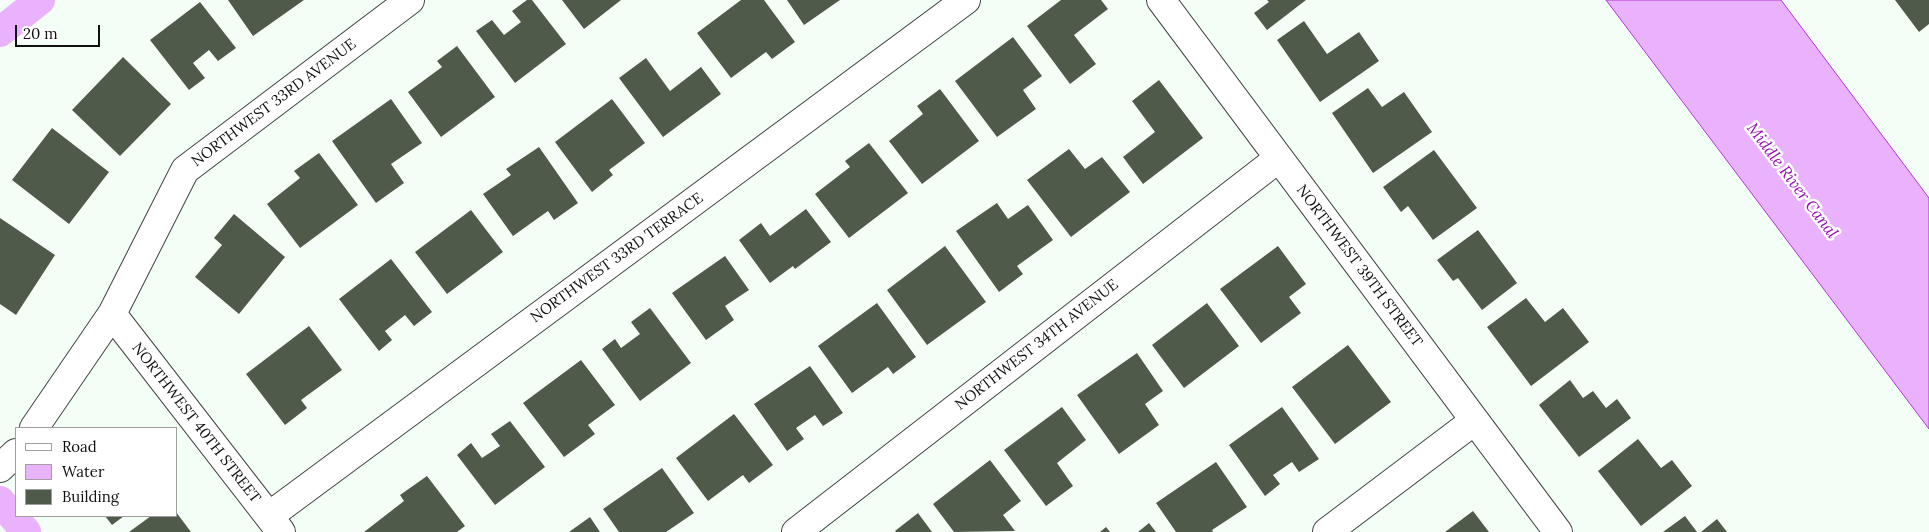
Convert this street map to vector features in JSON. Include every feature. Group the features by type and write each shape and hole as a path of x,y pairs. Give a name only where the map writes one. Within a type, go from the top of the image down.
{"street":[{"name":"NORTHWEST 33RD AVENUE","path":"35,427 112,314 185,170 410,0"},
{"name":"NORTHWEST 33RD TERRACE","path":"275,524 966,0"},
{"name":"NORTHWEST 39TH STREET","path":"1161,0 1558,532"},
{"name":"NORTHWEST 34TH AVENUE","path":"796,532 1279,158"},
{"name":"NORTHWEST 40TH STREET","path":"112,314 275,524"},
{"path":"1327,532 1474,421"},
{"path":"0,468 15,454"}],"water":[{"name":"Middle River Canal","path":"1606,0 1781,0 1929,198 1929,429"}],"building":[{"path":"228,0 304,0 253,36"},
{"path":"527,0 532,0 566,44 515,83 476,31 492,20 504,35 521,22 512,11"},
{"path":"562,0 621,0 584,29"},
{"path":"741,0 764,0 795,42 772,59 766,52 731,78 697,33"},
{"path":"787,0 840,0 804,25"},
{"path":"1061,0 1101,0 1108,9 1074,35 1096,64 1070,84 1027,26"},
{"path":"1267,0 1306,0 1267,30 1254,13 1269,2"},
{"path":"1895,0 1929,0 1929,24 1919,32"},
{"path":"200,2 236,48 218,61 209,50 193,63 205,78 189,90 150,40"},
{"path":"1304,21 1327,54 1359,32 1379,61 1320,102 1277,40"},
{"path":"1013,37 1042,76 1023,90 1036,109 997,137 955,81"},
{"path":"457,46 495,97 441,137 408,92 442,67 437,61"},
{"path":"123,57 171,104 120,156 72,110"},
{"path":"646,58 670,91 701,67 721,94 663,137 619,78"},
{"path":"1159,80 1203,138 1143,184 1123,157 1155,132 1132,101"},
{"path":"1368,88 1382,107 1404,92 1432,132 1373,173 1332,113"},
{"path":"940,89 979,141 922,184 889,141 923,114 917,106"},
{"path":"391,99 422,143 391,164 404,183 376,203 332,141"},
{"path":"612,99 645,143 609,170 613,175 592,192 555,142"},
{"path":"52,128 109,172 69,224 12,180"},
{"path":"869,143 908,193 849,238 815,194 850,167 845,161"},
{"path":"539,147 578,203 554,220 548,211 513,236 483,194 511,175 506,169"},
{"path":"1069,149 1085,169 1102,157 1130,192 1071,237 1027,180"},
{"path":"1434,150 1477,208 1433,240 1408,206 1401,212 1383,187"},
{"path":"319,153 358,205 300,248 267,204 300,178 294,171"},
{"path":"997,203 1008,219 1028,205 1053,240 1017,266 1023,274 999,292 956,231"},
{"path":"806,209 831,242 795,269 793,266 770,283 739,240 761,223 770,236"},
{"path":"471,210 503,252 447,294 415,252"},
{"path":"234,214 285,257 239,314 195,277 222,245 214,238"},
{"path":"0,218 55,255 16,315 0,304"},
{"path":"1478,230 1517,283 1482,310 1458,278 1453,281 1437,260"},
{"path":"945,246 986,302 927,345 887,290"},
{"path":"1278,246 1306,284 1289,297 1301,313 1261,343 1220,289"},
{"path":"725,256 749,290 725,306 734,320 706,340 672,293"},
{"path":"391,259 432,312 414,326 405,315 385,331 392,340 379,351 339,299"},
{"path":"1526,298 1545,322 1563,308 1589,342 1531,386 1487,327"},
{"path":"877,303 916,357 893,374 888,367 852,393 818,346"},
{"path":"1207,303 1239,346 1184,388 1152,345"},
{"path":"650,308 691,363 640,401 602,349 615,339 621,348 640,334 631,322"},
{"path":"309,326 342,370 301,400 307,408 285,425 246,374"},
{"path":"1348,345 1391,402 1335,444 1292,387"},
{"path":"1137,353 1163,391 1145,404 1159,425 1119,454 1077,395"},
{"path":"581,360 615,405 588,425 595,434 564,457 523,403"},
{"path":"810,366 843,413 823,426 815,415 796,428 804,439 787,451 754,404"},
{"path":"1570,380 1583,398 1593,391 1606,408 1617,399 1631,418 1579,457 1539,405"},
{"path":"1062,407 1086,440 1057,463 1073,486 1046,506 1004,450"},
{"path":"1282,407 1319,459 1299,472 1292,462 1273,475 1280,484 1265,496 1229,445"},
{"path":"734,414 773,465 749,483 743,475 708,501 676,458"},
{"path":"510,421 545,467 495,505 457,455 471,443 482,458 500,446 491,434"},
{"path":"1638,439 1661,468 1672,460 1692,486 1641,526 1598,471"},
{"path":"990,460 1021,501 1003,515 1015,531 954,532 933,504"},
{"path":"1216,462 1247,507 1212,530 1213,532 1176,532 1156,503"},
{"path":"662,468 694,513 666,532 619,532 603,509"},
{"path":"427,476 465,526 457,532 364,532 404,501 400,495"},
{"path":"1473,511 1489,532 1445,532"},
{"path":"918,513 932,532 895,531"},
{"path":"178,515 191,532 129,532 150,517 178,517"},
{"path":"1685,516 1697,532 1663,532"},
{"path":"106,517 123,517 112,525"},
{"path":"590,517 600,532 569,532"},
{"path":"1717,519 1727,532 1701,532"},
{"path":"1149,523 1156,532 1138,532"},
{"path":"1106,527 1110,532 1100,532"}],"waterway":[{"path":"0,32 40,0"},
{"path":"0,501 26,532"}]}
